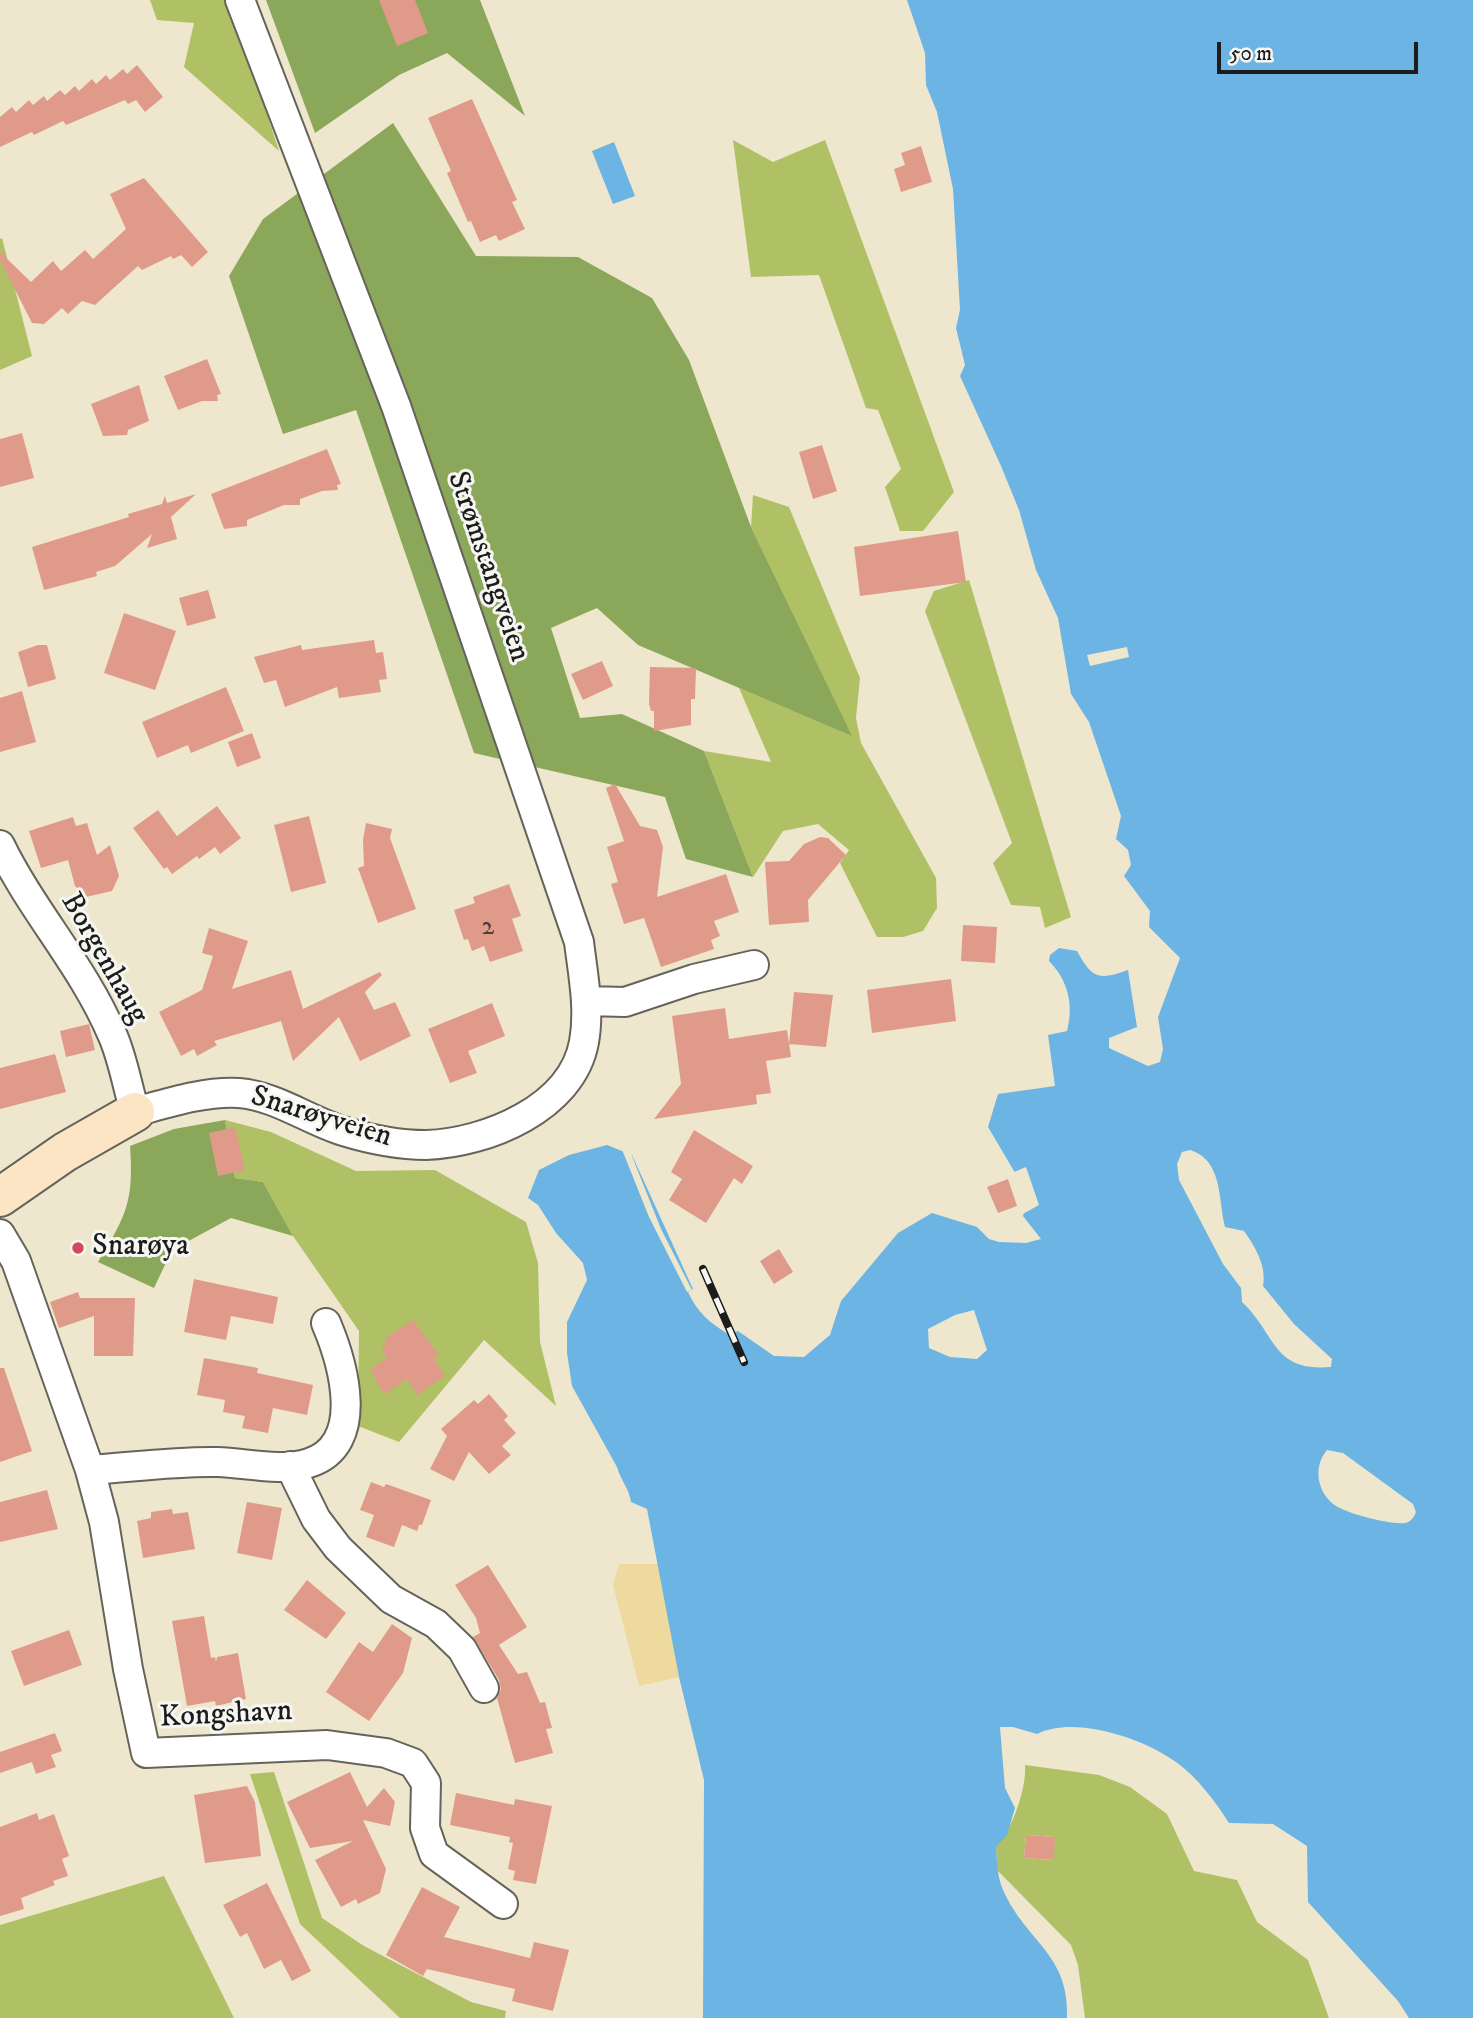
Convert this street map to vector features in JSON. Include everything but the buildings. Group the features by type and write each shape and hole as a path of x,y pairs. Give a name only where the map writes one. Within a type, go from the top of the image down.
{"street":[{"name":"Strømstangveien","path":"240,0 400,419 579,942 587,1001"},
{"name":"Borgenhaug","path":"0,845 16,878 69,954 100,1010 113,1036 135,1112"},
{"path":"587,1001 625,1002 694,979 754,965"},
{"name":"Snarøyveien","path":"0,1197 65,1152 135,1112 185,1098 238,1093 269,1099 342,1131 394,1142 427,1145 477,1138 526,1114 569,1081 584,1044 587,1001"},
{"name":"Kongshavn","path":"0,1234 16,1261 90,1470 104,1522 128,1669 146,1753 327,1745 386,1753 413,1763 426,1783 425,1828 433,1854 503,1904"},
{"path":"90,1470 216,1462 290,1466 317,1459 339,1442 346,1401 340,1358 326,1323"},
{"path":"290,1466 316,1519 338,1548 391,1599 436,1624 463,1649 484,1688"}],"green space":[{"path":"150,0 230,0 279,151 184,67 194,23 157,20"},
{"path":"266,0 480,0 525,116 447,53 399,75 315,133"},
{"path":"393,123 476,256 578,257 652,298 689,360 751,527 852,736 638,645 597,608 551,628 580,718 622,714 704,751 753,877 686,859 665,797 474,753 356,410 283,434 229,276 263,219"},
{"path":"733,140 773,162 825,140 954,492 923,531 900,531 885,487 901,469 878,410 866,408 819,275 751,277"},
{"path":"2,238 32,356 0,370 0,239"},
{"path":"753,495 789,507 860,678 856,718 861,743 936,878 937,908 923,931 903,937 877,937 840,863 849,850 818,824 783,831 753,877 704,751 771,762 739,688 851,735 751,527"},
{"path":"969,580 1071,917 1045,928 1040,907 1011,905 993,863 1012,843 925,611 934,591"},
{"path":"225,1120 271,1132 356,1171 435,1170 526,1222 538,1263 540,1342 556,1406 484,1340 399,1442 358,1426 359,1331 293,1236 263,1182 235,1178"},
{"path":"225,1120 235,1178 263,1182 293,1236 231,1218 172,1250 154,1288 98,1262 126,1208 131,1181 130,1146 174,1129"},
{"path":"1025,1765 1099,1775 1130,1787 1167,1814 1194,1871 1237,1880 1257,1922 1308,1960 1329,2018 1085,2018 1078,1965 1071,1945 997,1870 996,1846 1013,1820","holes":["1026,1835 1055,1837 1053,1860 1024,1858"]},
{"path":"274,1772 322,1918 364,1946 471,2002 506,2011 505,2018 400,2018 300,1924 250,1774"},
{"path":"164,1876 234,2018 0,2018 0,1925"}],"sand":[{"path":"619,1564 658,1564 679,1677 639,1686 613,1585"}],"water":[{"path":"907,0 1473,0 1473,2018 1409,2018 1398,2001 1308,1902 1307,1846 1273,1824 1229,1823 1212,1798 1191,1775 1162,1753 1127,1738 1089,1728 1052,1729 1037,1734 1013,1727 1000,1727 1005,1788 1015,1808 1007,1835 996,1847 998,1874 1012,1908 1045,1950 1062,1978 1067,2018 703,2018 704,1780 679,1677 647,1509 631,1502 617,1467 572,1386 567,1353 567,1322 587,1280 583,1263 556,1233 538,1205 528,1198 539,1170 569,1155 607,1145 632,1155 693,1289 688,1292 700,1311 728,1334 738,1331 774,1356 804,1357 830,1335 841,1301 898,1233 932,1213 977,1227 989,1239 999,1242 1026,1243 1041,1239 1023,1216 1014,1171 988,1127 998,1094 1055,1086 1048,1035 1067,1031 1070,1012 1068,993 1061,976 1049,961 1050,955 1059,948 1077,951 1087,967 1097,975 1128,970 1137,1027 1109,1038 1109,1048 1148,1066 1160,1062 1163,1049 1158,1017 1180,958 1149,927 1150,911 1124,876 1131,865 1128,850 1116,839 1121,816 1089,722 1071,694 1058,618 1036,570 1019,510 960,376 965,365 956,328 960,310 953,189 937,112 926,85 925,53","holes":["1190,1150 1201,1155 1214,1171 1225,1227 1244,1231 1248,1237 1262,1264 1263,1286 1294,1324 1332,1359 1331,1367 1297,1364 1286,1357 1242,1302 1241,1288 1223,1264 1179,1180 1177,1164 1182,1152","974,1310 987,1350 977,1359 950,1357 929,1348 928,1329 955,1315","1327,1450 1343,1453 1413,1504 1416,1512 1413,1517 1405,1523 1389,1522 1367,1518 1337,1507 1320,1484 1319,1470"]},
{"path":"614,142 635,196 613,204 592,151"}],"pier":[{"path":"1127,647 1129,657 1090,666 1087,655"},
{"path":"621,1147 630,1151 661,1229 692,1290 687,1292 649,1217"},
{"path":"1026,1167 1039,1205 1021,1215 1012,1177 1014,1172"}],"railway":[{"path":"703,1269 744,1362"}],"place":[{"name":"Snarøya","path":"78,1248"}]}
